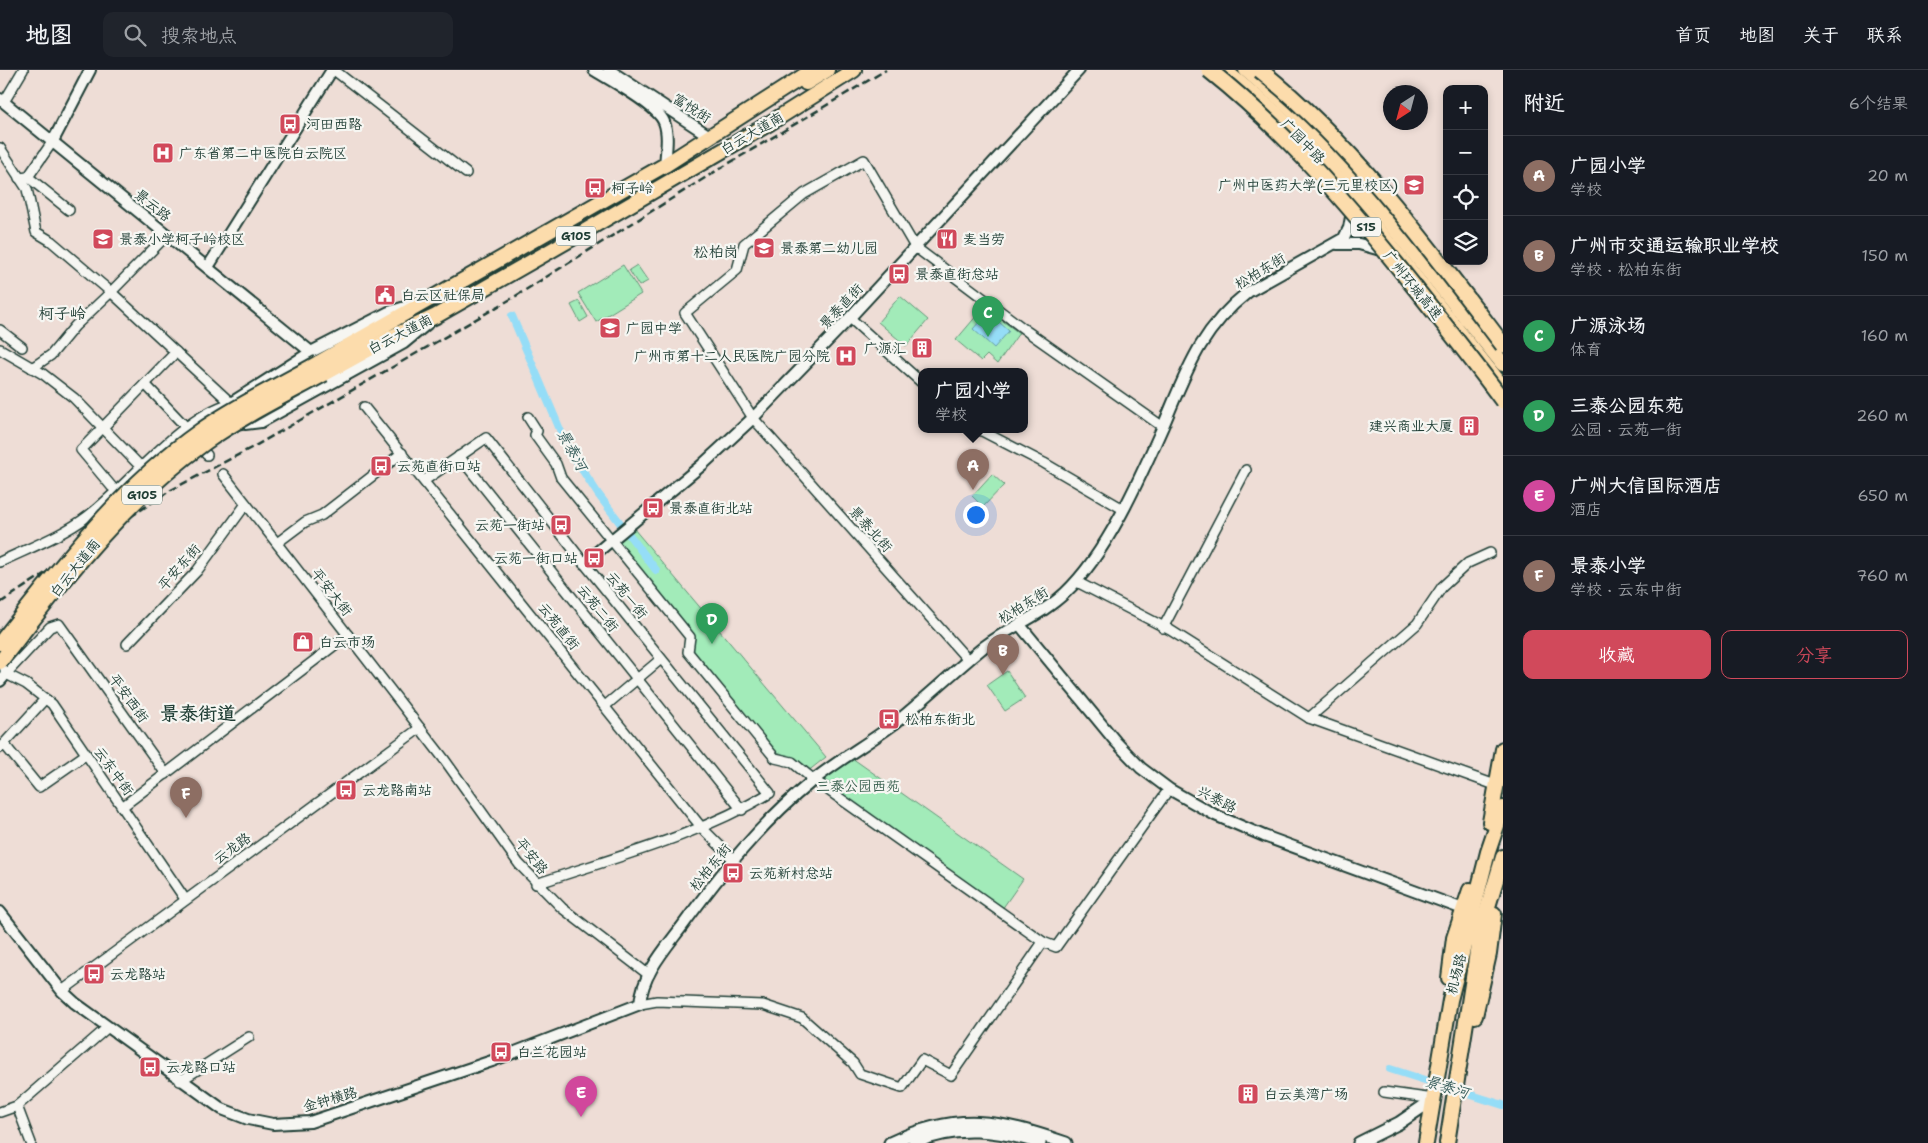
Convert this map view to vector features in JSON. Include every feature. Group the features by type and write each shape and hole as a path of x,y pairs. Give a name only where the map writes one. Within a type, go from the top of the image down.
{"highway":[{"name":"白云大道南","path":"0,642 90,530 149,472 200,431 665,165 813,70"},
{"name":"G105","path":"711,137 759,112 827,70"},
{"name":"G105","path":"716,154 756,122 840,70"},
{"name":"白云大道南","path":"2,670 92,546 160,477 318,363 392,337 436,316 775,120 854,70"},
{"name":"广州环城高速","path":"1209,70 1264,117 1333,188 1427,303 1503,401"},
{"name":"广园中路","path":"1224,70 1276,113 1327,166 1503,387"},
{"name":"广园中路","path":"1246,70 1297,115 1335,155 1503,364"},
{"name":"S15","path":"1260,70 1312,116 1344,150 1457,285 1503,345"},
{"path":"1498,328 1503,337"},
{"path":"1450,1000 1451,951 1463,909 1488,852 1490,822 1503,750"},
{"name":"机场路","path":"1426,1143 1450,1000 1488,852 1503,808"},
{"name":"机场路","path":"1448,1142 1472,980 1485,911 1503,857"},
{"path":"1472,980 1503,886"},
{"path":"1459,1073 1471,1036 1489,954 1494,914"}],"main road":[{"path":"1359,1143 1399,1123 1434,1099"},
{"path":"890,1143 939,1124 982,1122 1021,1129 1066,1143"},
{"path":"914,1143 935,1135 971,1130 1008,1134 1040,1143"}],"street":[{"path":"2,101 23,70"},
{"path":"24,177 53,141 90,70"},
{"path":"208,267 333,70 466,173"},
{"name":"富悦街","path":"594,70 662,117 667,145 665,165"},
{"name":"富悦街","path":"609,70 711,137"},
{"name":"景泰直街","path":"584,563 711,457 753,418 850,318 894,268 1079,70"},
{"name":"景云路","path":"2,101 208,267 318,363"},
{"path":"0,148 24,177 69,210"},
{"name":"景泰北街","path":"915,246 864,160 804,194 744,244 737,270 684,313 753,418 968,660"},
{"path":"24,177 36,232 51,241 111,292 231,403 239,419 245,424 257,424 404,343 436,316"},
{"path":"1336,244 1348,233 1351,217"},
{"path":"32,368 51,355 75,326 168,234"},
{"path":"1336,244 1359,244 1377,249"},
{"name":"松柏东街","path":"640,1004 642,992 649,975 674,937 733,859 778,812 814,780 894,724 996,638 1054,603 1077,582 1100,552 1163,427 1201,342 1219,318 1234,303 1266,281 1336,244"},
{"path":"915,246 1028,332 1163,427"},
{"path":"850,318 918,379"},
{"path":"0,330 22,347"},
{"path":"0,349 32,368 74,398 141,467"},
{"path":"112,487 81,450 145,384 161,371 176,352"},
{"path":"0,562 80,522 105,502 184,428 215,408 231,403 318,363"},
{"path":"145,384 207,456"},
{"name":"云苑直街","path":"364,407 425,480 702,828 733,859"},
{"path":"528,417 537,431 535,436 556,464 561,478 690,637 688,652 775,758 792,762 814,780 1043,942 1056,947 1169,789"},
{"path":"986,433 1044,463 1123,509"},
{"name":"云苑一街","path":"459,456 486,438 584,563 770,793 742,810"},
{"path":"277,543 305,522 322,515 336,505 402,453"},
{"path":"425,480 459,456"},
{"name":"云苑二街","path":"459,456 742,810"},
{"path":"1163,628 1246,470"},
{"name":"平安大街","path":"223,474 420,728"},
{"name":"平安东街","path":"127,644 197,571 246,504"},
{"path":"1309,718 1417,624 1442,587 1468,563 1490,553"},
{"path":"1077,582 1163,628 1309,718 1498,786"},
{"name":"平安西街","path":"2,670 50,627 59,624 166,774"},
{"name":"兴泰路","path":"1019,624 1121,748 1141,768 1169,789 1215,815 1264,836 1463,909"},
{"path":"122,807 348,636"},
{"path":"605,706 661,658"},
{"name":"云东中街","path":"2,670 26,684 52,704 185,899"},
{"path":"45,699 2,746 39,787 85,755"},
{"name":"平安路","path":"420,728 536,884 562,908 649,975"},
{"name":"云龙路","path":"62,991 420,728"},
{"path":"536,884 702,828 742,810"},
{"name":"金钟横路","path":"0,912 62,991 108,1027 180,1081 222,1109 248,1119 273,1124 310,1122 492,1060 640,1004"},
{"path":"640,1004 657,1001 763,1005 802,1018 853,1063 860,1074 902,1088 922,1060 951,1075 1043,942"},
{"path":"0,1112 17,1106 108,1027"},
{"path":"180,1081 249,1037"},
{"path":"1384,1092 1434,1099"},
{"path":"17,1106 31,1143"}],"green space":[{"path":"623,265 641,294 596,322 578,293"},
{"path":"637,265 648,281 639,286 629,270"},
{"path":"900,296 928,320 906,346 878,322"},
{"path":"579,301 588,317 580,322 571,305"},
{"path":"984,307 1019,333 997,364 987,355 981,361 956,340"},
{"path":"992,474 1004,485 983,507 972,496"},
{"path":"634,529 826,757 807,772 794,760 772,749 694,652 692,636 618,543"},
{"path":"1007,671 1025,698 1005,711 987,685"},
{"name":"三泰公园西苑","path":"852,758 1023,879 1002,909 821,782"}],"water":[{"path":"988,312 1009,331 994,348 973,329"}],"waterway":[{"name":"景泰河","path":"512,316 567,446 598,494 656,570"},
{"name":"景泰河","path":"1390,1069 1503,1105"}],"railway":[{"path":"0,603 171,490 255,446 511,299 716,171 886,70"}],"place":[{"name":"河田西路","path":"290,124"},
{"name":"广东省第二中医院白云院区","path":"163,153"},
{"name":"广州中医药大学(三元里校区)","path":"1414,185"},
{"name":"柯子岭","path":"595,188"},
{"name":"景泰小学柯子岭校区","path":"103,239"},
{"name":"麦当劳","path":"947,239"},
{"name":"景泰第二幼儿园","path":"764,248"},
{"name":"景泰直街总站","path":"899,274"},
{"name":"白云区社保局","path":"385,295"},
{"name":"广园中学","path":"610,328"},
{"name":"广源泳场","path":"988,337"},
{"name":"广源汇","path":"922,348"},
{"name":"广州市第十二人民医院广园分院","path":"846,356"},
{"name":"建兴商业大厦","path":"1469,426"},
{"name":"云苑直街口站","path":"381,466"},
{"name":"广园小学","path":"973,490"},
{"name":"景泰直街北站","path":"653,508"},
{"name":"云苑一街站","path":"561,525"},
{"name":"云苑一街口站","path":"594,558"},
{"name":"白云市场","path":"303,642"},
{"name":"三泰公园东苑","path":"712,644"},
{"name":"广州市交通运输职业学校","path":"1003,675"},
{"name":"松柏东街北","path":"889,719"},
{"name":"云龙路南站","path":"346,790"},
{"name":"景泰小学","path":"186,818"},
{"name":"云苑新村总站","path":"733,873"},
{"name":"云龙路站","path":"94,974"},
{"name":"白兰花园站","path":"501,1052"},
{"name":"云龙路口站","path":"150,1067"},
{"name":"白云美湾广场","path":"1248,1094"},
{"name":"广州大信国际酒店","path":"581,1117"}],"district":[{"name":"松柏岗","path":"716,252"},
{"name":"柯子岭","path":"62,313"},
{"name":"景泰街道","path":"198,713"}]}
